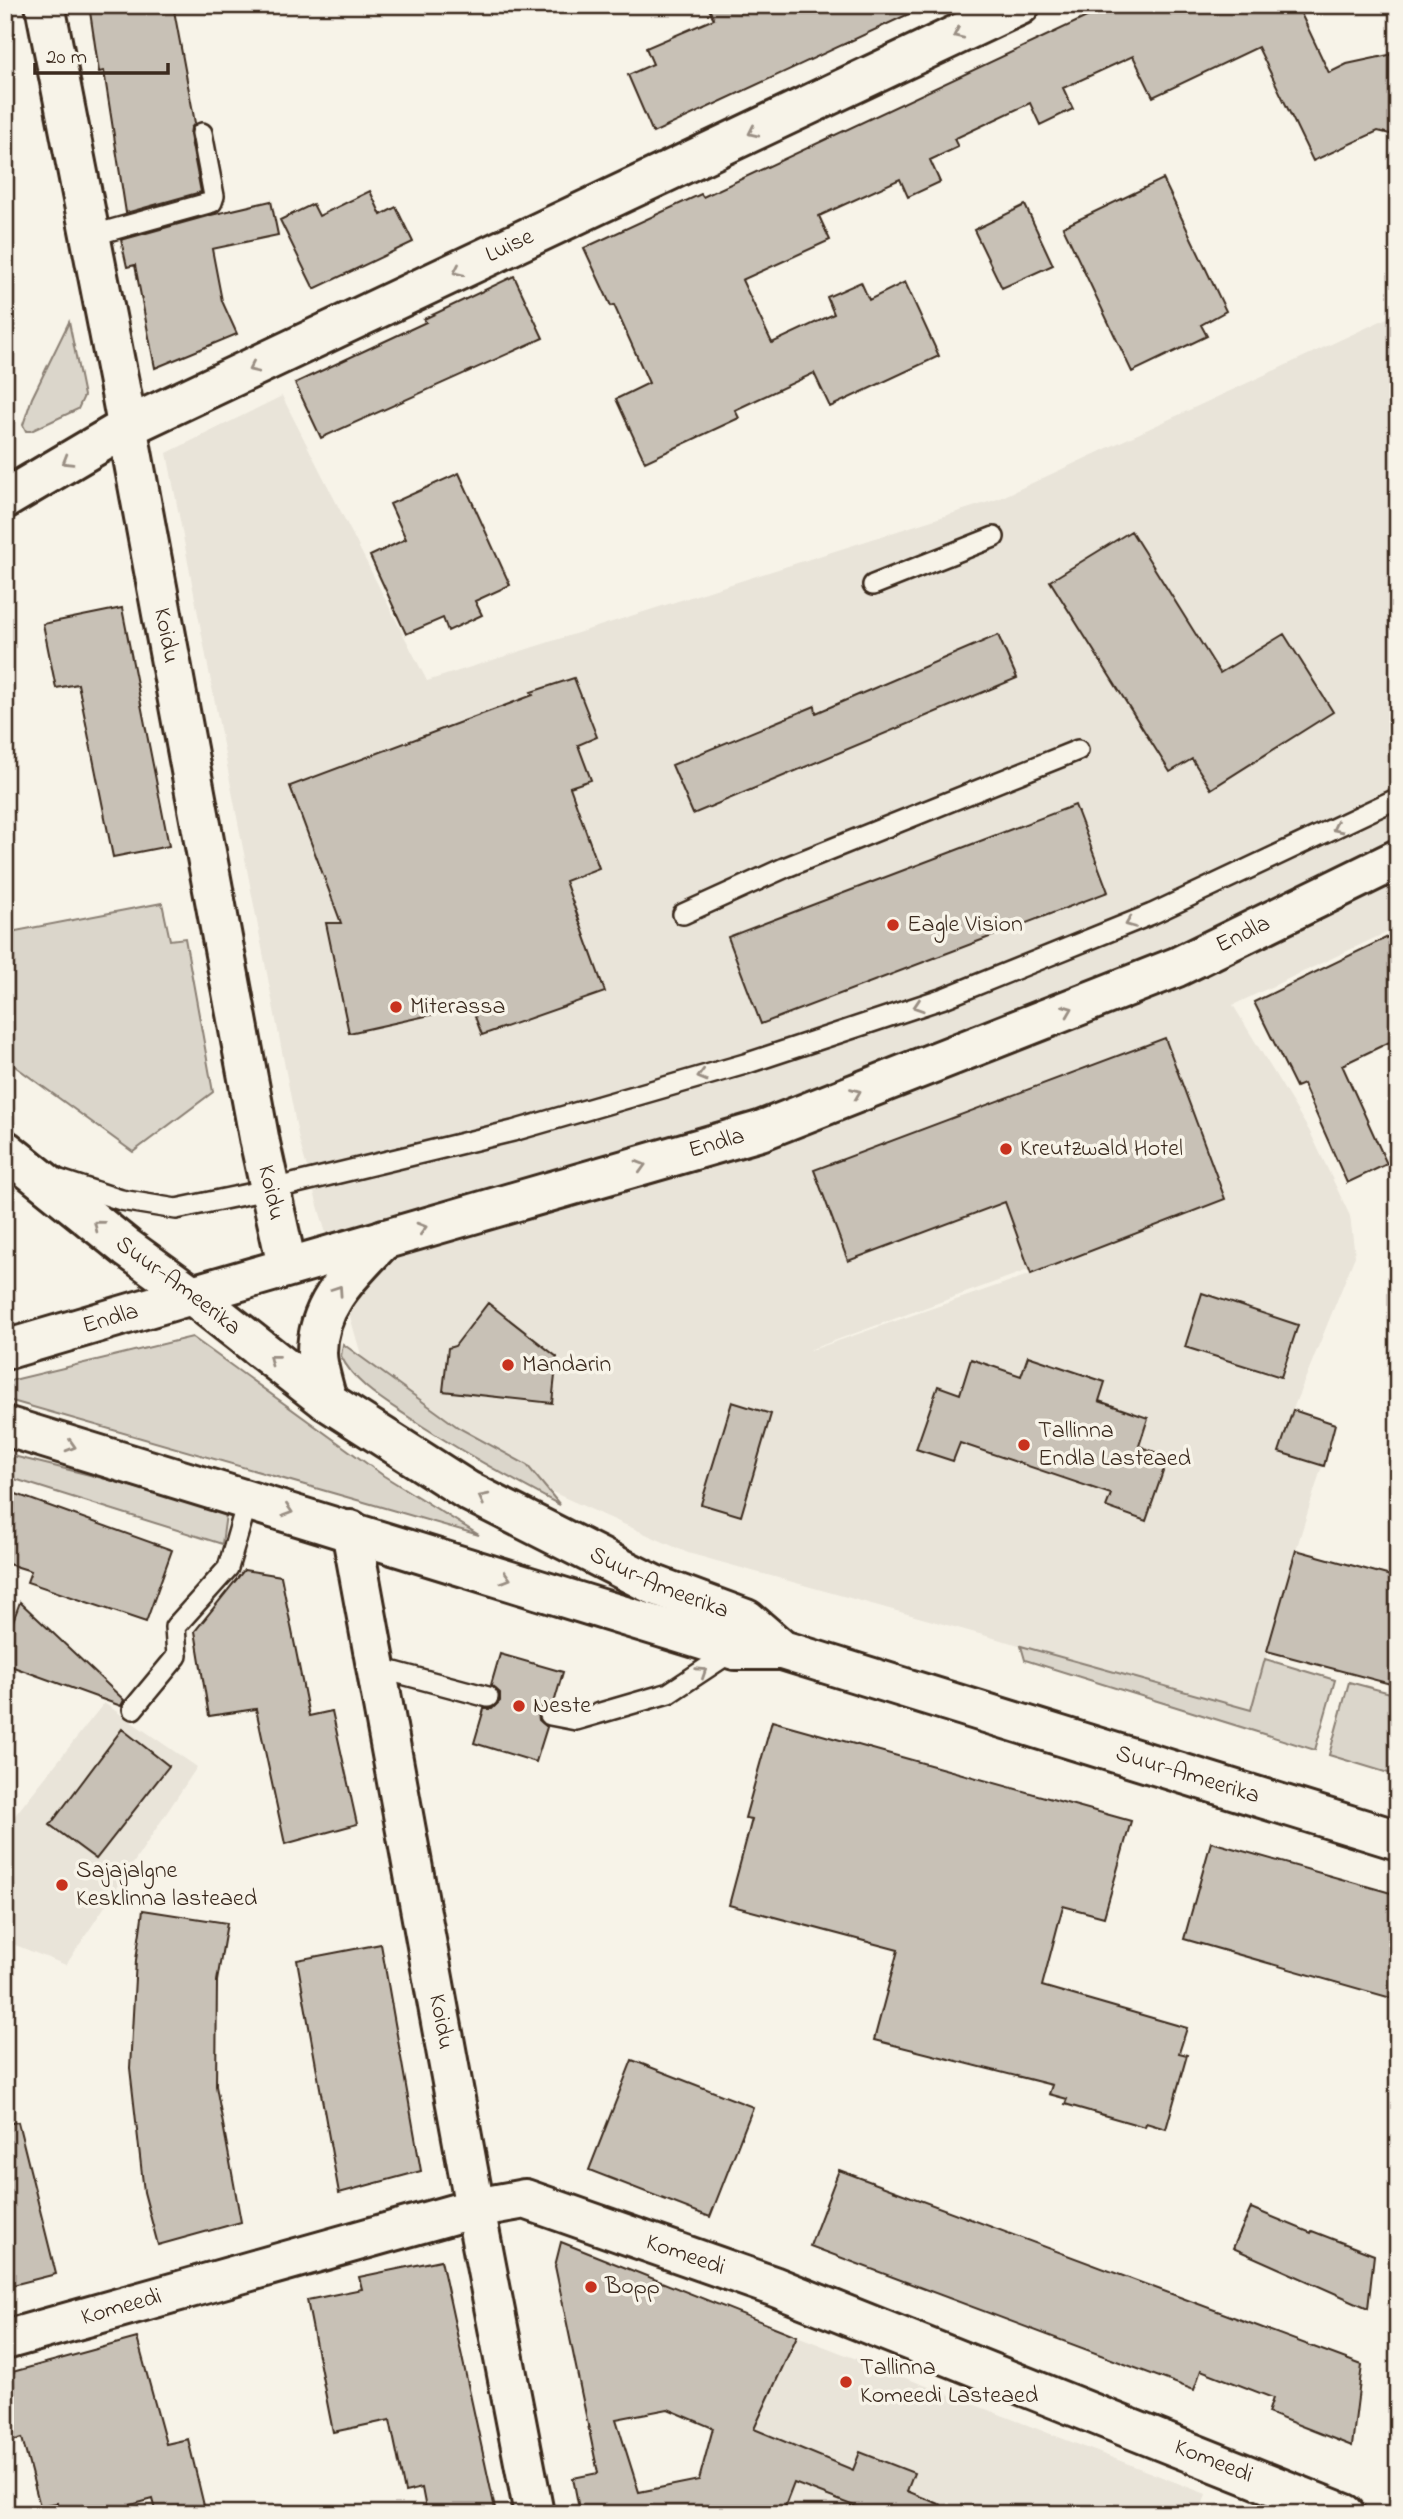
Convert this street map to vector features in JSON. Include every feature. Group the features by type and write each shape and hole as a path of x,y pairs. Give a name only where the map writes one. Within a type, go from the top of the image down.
{"main road":[{"name":"Koidu","path":"45,5 194,777 260,1143 288,1266"},
{"name":"Luise","path":"5,499 127,427 1020,5"},
{"name":"Endla","path":"5,1350 760,1131 1177,967 1398,859"},
{"name":"Suur-Ameerika","path":"20,1161 127,1248 192,1295 327,1401 468,1491 652,1584 747,1619 782,1650 1398,1840"},
{"path":"327,1401 317,1354 321,1320 338,1287 384,1239"},
{"path":"5,1426 735,1650 782,1650"},
{"name":"Koidu","path":"351,1530 534,2514"},
{"name":"Komeedi","path":"5,2340 475,2208 525,2199 773,2286 1345,2514"}],"lane":[{"path":"90,236 212,202 214,195 202,133"},
{"path":"873,585 994,537"},
{"path":"683,914 784,869 1078,750"},
{"path":"20,1161 121,1200 176,1209 272,1189 526,1128 745,1064 944,998 1152,914 1398,797"},
{"path":"133,1709 177,1656 175,1627 228,1568 248,1499"},
{"path":"550,1715 576,1720 668,1693 735,1650"},
{"path":"376,1667 488,1697"}],"shaded area":[{"path":"1398,313 1398,927 1233,1005 1310,1132 1350,1216 1355,1256 1293,1409 1335,1424 1296,1550 1252,1710 688,1553 472,1456 368,1379 299,1140 167,453 282,396 427,681 998,499","holes":["1209,1204 1031,1274 809,1351"]},
{"path":"69,322 84,396 78,409 26,431 23,425 32,398"},
{"path":"162,903 170,940 185,938 213,1092 133,1152 5,1059 5,933"},
{"path":"192,1337 384,1476 479,1535 5,1399 5,1382"},
{"path":"343,1344 459,1428 527,1465 560,1505 463,1451 379,1397 353,1375 341,1356"},
{"path":"5,1454 106,1479 226,1514 222,1544 5,1476"},
{"path":"1021,1646 1251,1710 1265,1659 1335,1680 1315,1750 1025,1660"},
{"path":"1349,1682 1398,1695 1398,1776 1329,1755"},
{"name":"Sajajalgne Kesklinna lasteaed","path":"104,1703 197,1767 66,1965 5,1941 5,1828"},
{"name":"Tallinna Komeedi Lasteaed","path":"797,2336 1206,2494 1200,2514 739,2514 754,2430"}],"building":[{"path":"89,5 173,5 195,123 190,135 201,192 126,213 104,71 99,72"},
{"path":"707,5 928,5 653,133 628,75 653,64 646,48 714,19"},
{"path":"1112,5 1297,5 1329,73 1347,64 1398,53 1398,136 1378,131 1313,161 1258,47 1153,97 1133,56 1063,88 1073,109 1040,125 1030,103 954,139 958,147 930,160 940,182 908,197 900,179 819,216 830,240 742,280 772,343 834,314 827,297 861,282 869,300 905,282 939,356 830,407 814,373 735,410 739,418 645,462 616,399 649,383 614,305 611,306 584,248 701,194 703,197"},
{"path":"1163,179 1226,311 1201,325 1207,336 1132,372 1063,227"},
{"path":"370,191 381,215 396,207 413,242 314,289 280,220 313,204 319,216"},
{"path":"271,201 278,235 212,249 222,301 237,334 155,368 135,265 127,267 121,240"},
{"path":"1025,205 1053,265 1002,288 974,230"},
{"path":"514,276 543,338 321,438 295,383 426,322 424,319"},
{"path":"459,473 510,585 475,601 482,615 448,631 443,618 406,634 370,556 406,539 390,504"},
{"path":"1131,531 1220,673 1284,634 1333,712 1211,789 1192,759 1170,772 1050,581"},
{"path":"122,608 169,846 113,857 78,684 56,688 43,624"},
{"path":"998,635 1017,678 693,814 672,765 815,706 816,713"},
{"path":"574,678 597,737 578,745 591,780 570,787 599,868 565,881 605,992 482,1035 471,1006 349,1033 326,923 341,923 290,786 533,695 531,692"},
{"path":"1075,805 1108,892 761,1024 728,937"},
{"path":"1398,932 1398,1038 1342,1065 1387,1164 1347,1183 1303,1084 1296,1087 1254,1002"},
{"name":"Kreutzwald Hotel","path":"1165,1038 1225,1199 1031,1274 1005,1202 848,1261 814,1170"},
{"path":"1202,1293 1298,1325 1281,1377 1185,1347"},
{"path":"488,1303 557,1357 552,1403 443,1391 448,1348 455,1346"},
{"path":"1028,1356 1105,1382 1099,1401 1148,1418 1139,1446 1168,1457 1146,1521 1106,1507 1111,1494 960,1443 953,1461 916,1449 938,1386 960,1394 971,1359 1021,1376"},
{"path":"732,1402 771,1414 741,1516 701,1504"},
{"path":"1293,1410 1335,1424 1324,1466 1279,1452"},
{"path":"5,1490 172,1550 146,1622 27,1582 31,1571 5,1563"},
{"path":"1296,1550 1398,1578 1398,1686 1267,1651"},
{"path":"244,1570 281,1576 309,1716 332,1711 357,1824 285,1844 256,1709 209,1716 195,1631"},
{"path":"20,1602 124,1700 121,1706 5,1664 5,1643"},
{"name":"Neste","path":"500,1654 563,1672 554,1703 545,1704 538,1712 539,1720 547,1727 536,1762 474,1743 484,1709 492,1709 500,1701 500,1693 491,1685"},
{"path":"772,1721 1131,1821 1104,1917 1063,1906 1042,1986 1187,2028 1179,2053 1187,2055 1166,2129 1146,2123 1145,2127 1065,2104 1067,2099 1049,2094 1052,2085 874,2040 898,1950 729,1905 752,1819 745,1818"},
{"path":"122,1729 169,1766 96,1859 50,1825"},
{"path":"1211,1842 1398,1895 1398,2000 1184,1939"},
{"path":"143,1910 227,1923 217,1981 216,2086 241,2222 158,2245 144,2192 130,2068 136,1960"},
{"path":"381,1944 421,2171 339,2193 297,1960"},
{"path":"632,2060 753,2107 710,2217 589,2170"},
{"path":"18,2122 56,2274 5,2287 5,2124"},
{"path":"839,2170 1362,2365 1352,2446 1268,2413 1273,2398 1201,2370 1194,2390 810,2246"},
{"path":"1251,2208 1374,2255 1368,2308 1233,2248"},
{"path":"561,2242 797,2336 754,2429 853,2470 860,2452 914,2473 907,2491 941,2505 938,2514 875,2514 794,2483 782,2514 580,2514 573,2478 598,2473 555,2266","holes":["668,2409 713,2428 699,2480 639,2492 616,2419"]},
{"path":"441,2260 495,2509 471,2514 427,2514 422,2488 405,2492 390,2420 333,2432 307,2300 362,2289 359,2277"},
{"path":"137,2338 166,2444 188,2439 206,2514 157,2514 153,2499 97,2514 59,2514 57,2503 40,2506 22,2438 5,2443 5,2374"}],"place":[{"name":"Eagle Vision","path":"893,925"},
{"name":"Miterassa","path":"396,1007"},
{"name":"Kreutzwald Hotel","path":"1006,1149"},
{"name":"Mandarin","path":"508,1365"},
{"name":"Tallinna Endla Lasteaed","path":"1024,1445"},
{"name":"Neste","path":"519,1706"},
{"name":"Sajajalgne Kesklinna lasteaed","path":"62,1885"},
{"name":"Bopp","path":"591,2287"},
{"name":"Tallinna Komeedi Lasteaed","path":"846,2382"}]}
